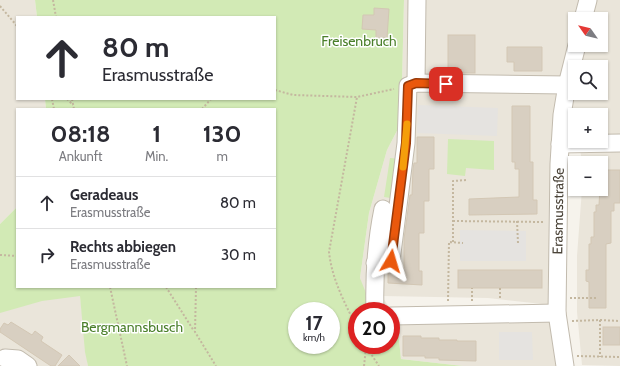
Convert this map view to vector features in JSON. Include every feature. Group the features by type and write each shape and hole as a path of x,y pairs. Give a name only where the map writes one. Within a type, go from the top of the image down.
{"street":[{"path":"375,263 391,261 412,84 417,0"},
{"path":"585,12 588,0"},
{"name":"Erasmusstraße","path":"564,361 558,317 557,222 560,144 567,85 575,52"},
{"path":"412,84 567,85"},
{"path":"560,144 620,143"},
{"path":"375,302 375,263 383,209"},
{"path":"400,316 448,314 558,317"},
{"path":"5,358 18,359 28,366"}],"path":[{"path":"53,0 56,16"},
{"path":"0,6 16,25"},
{"path":"276,90 292,95 357,97 412,84"},
{"path":"348,309 340,293 331,266 329,252 357,97"},
{"path":"68,100 74,108"},
{"path":"203,108 210,100"},
{"path":"454,242 453,180 467,180"},
{"path":"454,221 557,222"},
{"path":"517,221 518,243"},
{"path":"448,314 449,242 463,243"},
{"path":"0,255 16,256"},
{"path":"110,288 127,366"},
{"path":"167,288 216,366"},
{"path":"195,332 196,288"},
{"path":"567,298 596,298"},
{"path":"558,317 620,320"},
{"path":"600,320 600,357"},
{"path":"364,366 365,354"},
{"path":"371,354 379,366"},
{"path":"564,361 600,357 620,358"}],"shaded area":[{"path":"0,0 35,0 37,16 16,16 16,100 45,100 46,108 16,108 16,208 0,224"},
{"path":"404,0 620,0 620,366 582,365 577,312 577,256 581,196 608,196 608,156 581,156 580,148 608,148 608,108 568,108 568,133 560,93 551,305 488,298 382,296 386,302 367,302 360,278 369,213 387,150 401,123"},
{"path":"418,105 498,108 497,136 417,133"},
{"path":"460,230 526,231 526,261 460,261"},
{"path":"80,295 88,366 0,366 0,311 41,300"},
{"path":"551,319 558,366 463,366 401,359 400,321"},
{"path":"499,332 532,332 533,360 499,360"}],"green space":[{"path":"35,0 404,0 401,123 387,150 369,213 360,278 369,302 348,302 348,354 400,354 400,350 401,359 463,366 88,366 85,352 80,296 42,301 0,313 0,224 16,208 16,288 276,288 276,108 46,108 45,100 276,100 276,16 37,16"},
{"path":"448,139 494,141 494,170 466,168 465,176 447,174"},
{"path":"390,158 401,159 397,199 384,197"}],"building":[{"path":"374,8 389,9 387,38 376,38 376,30 362,29 363,15 374,15"},
{"path":"448,35 475,35 475,73 448,73"},
{"path":"507,47 542,47 542,71 514,71 514,62 507,62"},
{"path":"512,106 530,106 530,162 533,162 533,200 537,200 537,214 469,215 469,199 519,197 519,169 515,169 515,162 512,162"},
{"path":"417,137 434,137 434,169 429,169 429,201 424,201 424,233 419,233 419,271 422,271 422,285 388,283 388,272 398,268 404,268 404,239 410,195 412,195 414,163 417,163"},
{"path":"608,170 620,170 620,203 614,203 614,211 611,211 611,243 606,244 606,308 589,308 589,282 586,281 586,270 589,270 589,244 591,244 591,237 594,237 594,212 596,212 596,205 599,205 600,196 608,196"},
{"path":"458,270 542,270 542,288 458,288"},
{"path":"11,322 32,335 35,331 43,337 41,341 62,355 55,366 51,366 0,332 0,329 4,323 8,325"},
{"path":"603,327 620,327 620,345 603,345"},
{"path":"403,336 439,338 439,340 476,341 476,361 439,360 439,358 425,358 425,356 403,356"},
{"path":"69,355 80,366 58,366"}],"slow traffic":[{"path":"403,167 407,124"}],"route":[{"path":"391,261 406,143 408,86 416,83 446,84"}],"park label":[{"name":"Freisenbruch","path":"359,41"},
{"name":"Bergmannsbusch","path":"132,327"}]}
